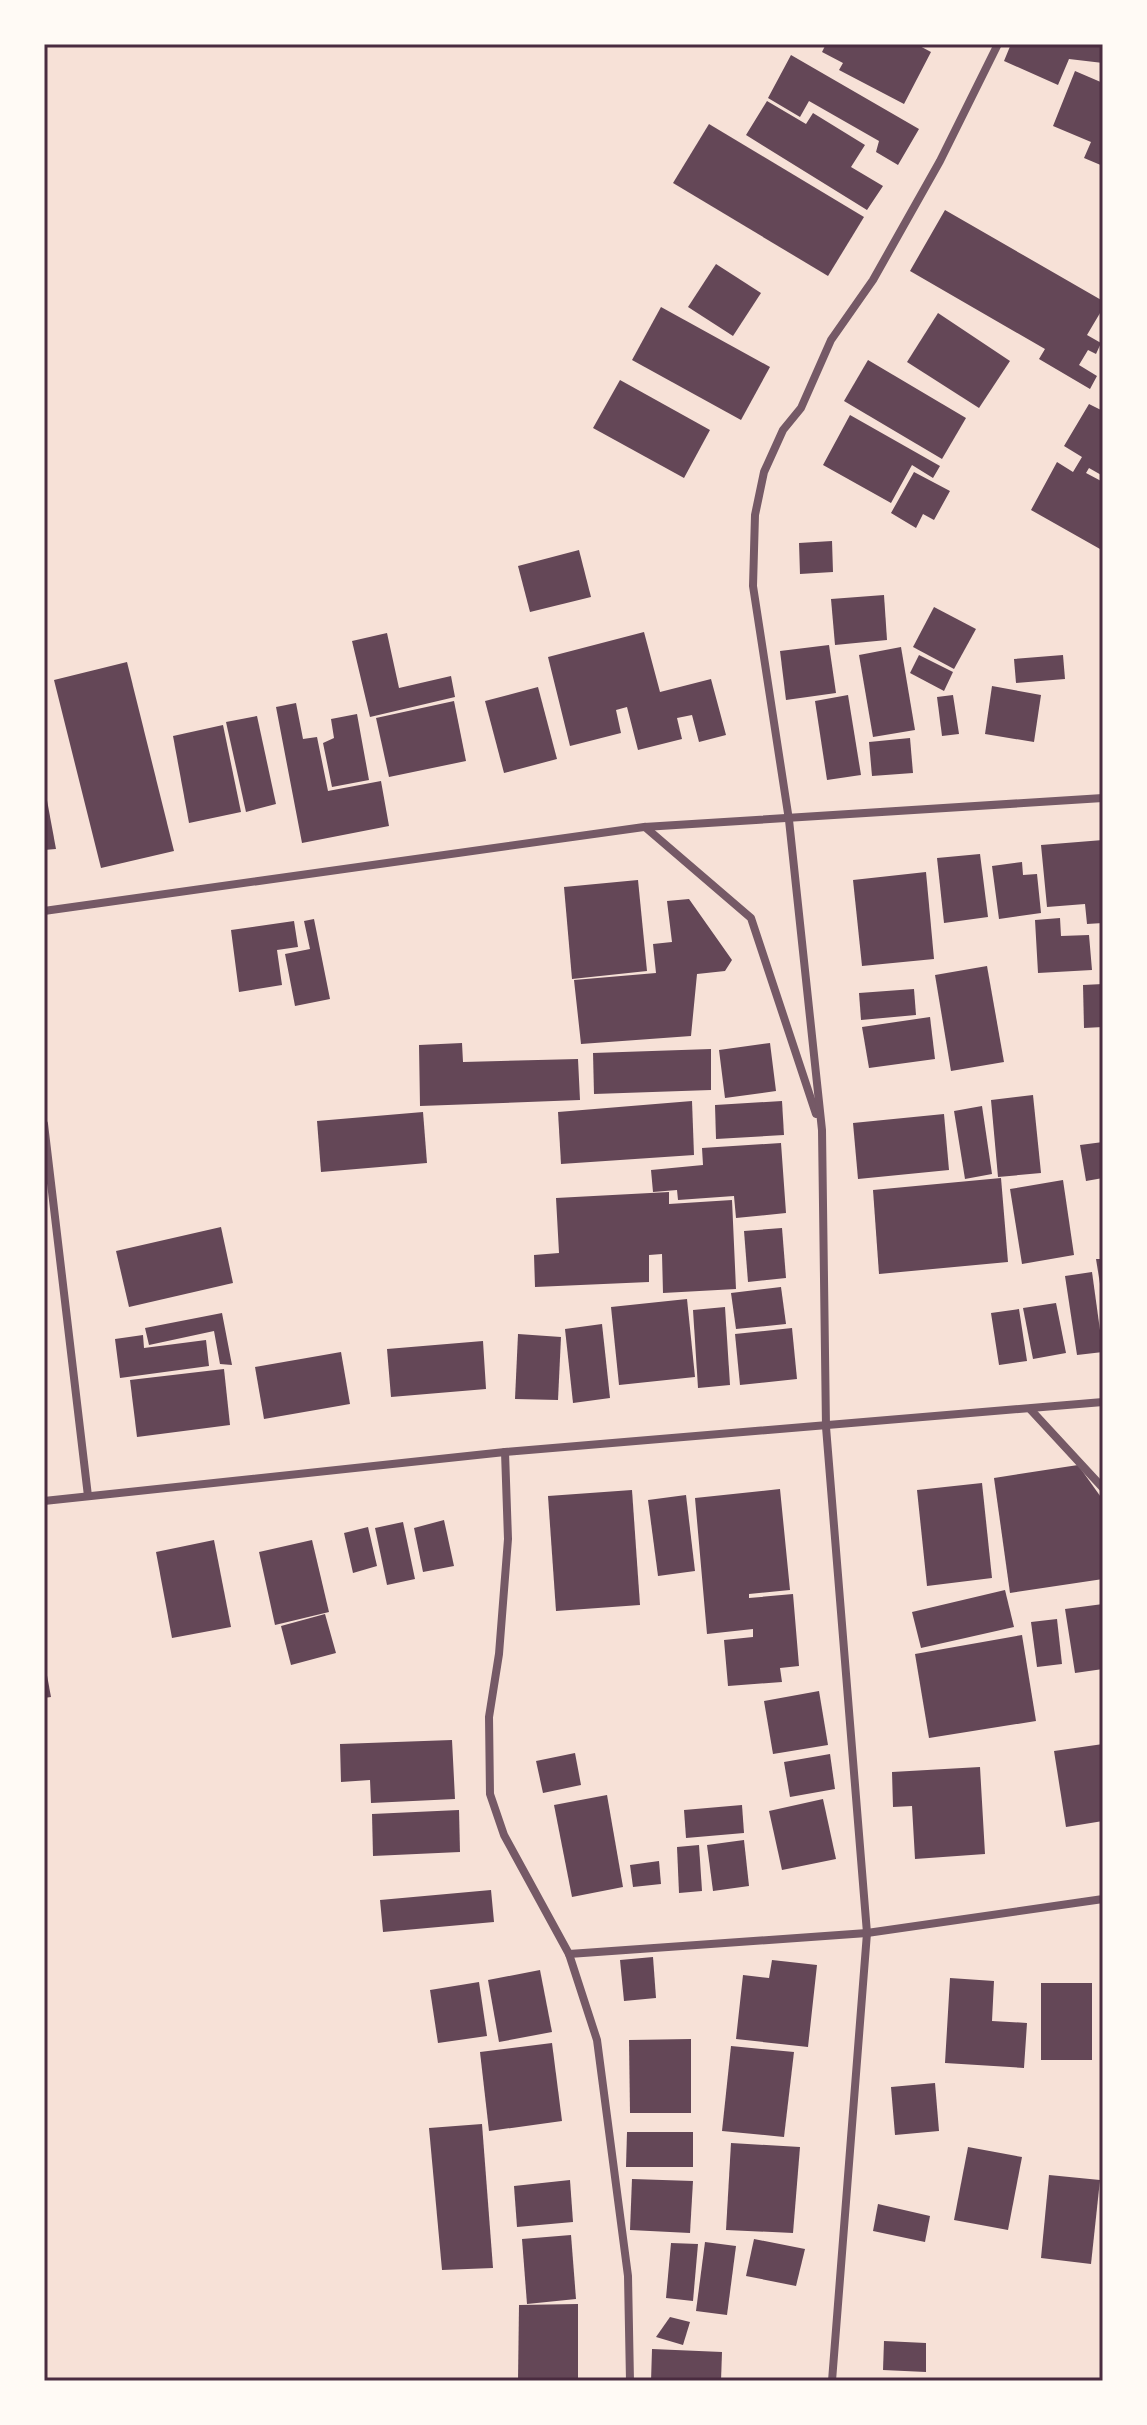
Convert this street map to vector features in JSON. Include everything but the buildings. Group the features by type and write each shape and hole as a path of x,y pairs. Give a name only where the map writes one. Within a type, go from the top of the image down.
{"street":[{"path":"832,2381 867,1933 826,1427 822,1130 789,820 753,586 755,515 764,472 783,430 801,408 831,340 873,280 940,161 998,44"},
{"path":"44,911 644,827 1103,798"},
{"path":"644,827 751,918 822,1130"},
{"path":"44,1124 88,1496"},
{"path":"44,1501 505,1452 1103,1402"},
{"path":"1030,1409 1103,1488"},
{"path":"505,1452 508,1539 499,1654 489,1717 490,1794 504,1835 569,1954 597,2040 628,2276 630,2381"},
{"path":"569,1954 867,1933 1103,1899"}]}
